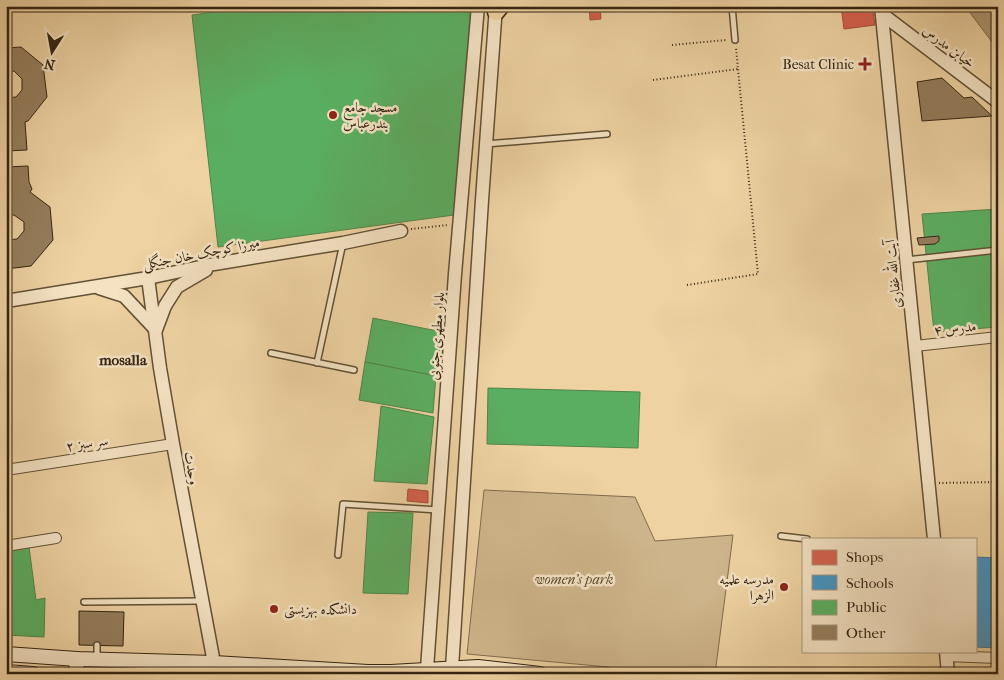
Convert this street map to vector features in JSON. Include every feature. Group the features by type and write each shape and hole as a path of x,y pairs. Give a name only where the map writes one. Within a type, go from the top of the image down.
{"main road":[{"path":"6,654 77,658 97,652 214,663 368,672 487,667 540,674"},
{"path":"76,674 77,658"},
{"path":"6,672 33,674"}],"street":[{"name":"بلوار مطهری جنوبی","path":"427,669 455,274 461,224 478,6"},
{"path":"452,668 483,182 498,8"},
{"name":"خیابن مدرس","path":"881,10 998,102"},
{"name":"آیت الله غفاری","path":"881,10 934,538"},
{"path":"463,181 483,182"},
{"name":"میرزا کوچک خان جنگلی","path":"6,301 148,278 214,264 343,243 401,231"},
{"path":"97,287 124,296 156,330 165,306 177,287 214,264"},
{"name":"وحدت","path":"148,278 160,368 173,444 214,663"},
{"name":"مدرس ۴","path":"916,346 998,337"},
{"name":"سر سبز ۲","path":"6,470 173,444"},
{"path":"442,459 465,460"},
{"path":"6,546 56,538"},
{"path":"948,674 946,653 998,658"}],"lane":[{"path":"732,6 735,40"},
{"path":"486,144 607,134"},
{"path":"317,362 343,243"},
{"path":"906,260 998,250"},
{"path":"271,354 354,370"},
{"path":"338,555 343,504 438,510"},
{"path":"781,536 802,538"},
{"path":"84,602 202,601"}],"path":[{"path":"672,45 735,40 758,274 687,285"},
{"path":"653,80 738,70"},
{"path":"401,231 461,224"},
{"path":"929,484 998,482"}],"green space":[{"name":"women's park","path":"484,490 635,497 655,541 733,535 715,674 618,674 608,667 467,654"}],"shaded area":[{"path":"965,6 998,6 998,50"}],"building: Shops":[{"path":"589,6 600,6 601,19 590,20"},
{"path":"841,6 872,6 875,25 844,29"},
{"path":"408,489 428,491 428,503 407,501"}],"building: Schools":[{"path":"976,557 998,558 998,648 976,647"}],"building: Public":[{"name":"مسجد جامع بندرعباس","path":"259,6 466,6 471,9 454,215 218,247 192,15"},
{"path":"998,209 998,327 934,332 922,214"},
{"path":"373,318 442,332 436,376 365,362"},
{"path":"365,362 436,376 433,413 359,400"},
{"path":"488,388 640,392 638,448 487,444"},
{"path":"381,406 434,417 427,484 374,481"},
{"path":"368,512 413,513 408,594 363,593"},
{"path":"29,547 36,600 45,598 44,637 6,635 6,550"}],"building: Other":[{"path":"21,47 43,65 47,97 28,121 25,122 27,150 6,151 6,98 16,97 22,90 22,79 14,71 6,72 6,48"},
{"path":"942,78 964,98 972,97 992,116 922,121 917,82"},
{"path":"28,166 29,182 32,189 30,192 50,207 53,240 31,266 6,269 6,240 17,239 24,231 24,222 14,215 6,215 6,167"},
{"path":"939,236 939,241 935,244 919,245 917,238"},
{"path":"79,611 124,612 123,646 79,645"}],"place":[{"name":"Besat Clinic","path":"865,64"},
{"name":"مسجد جامع بندرعباس","path":"333,115"},
{"name":"مدرسه علمیه الزهرا","path":"784,587"},
{"name":"دانشکده بهزیستی","path":"274,609"}],"district":[{"name":"mosalla","path":"123,360"}]}
